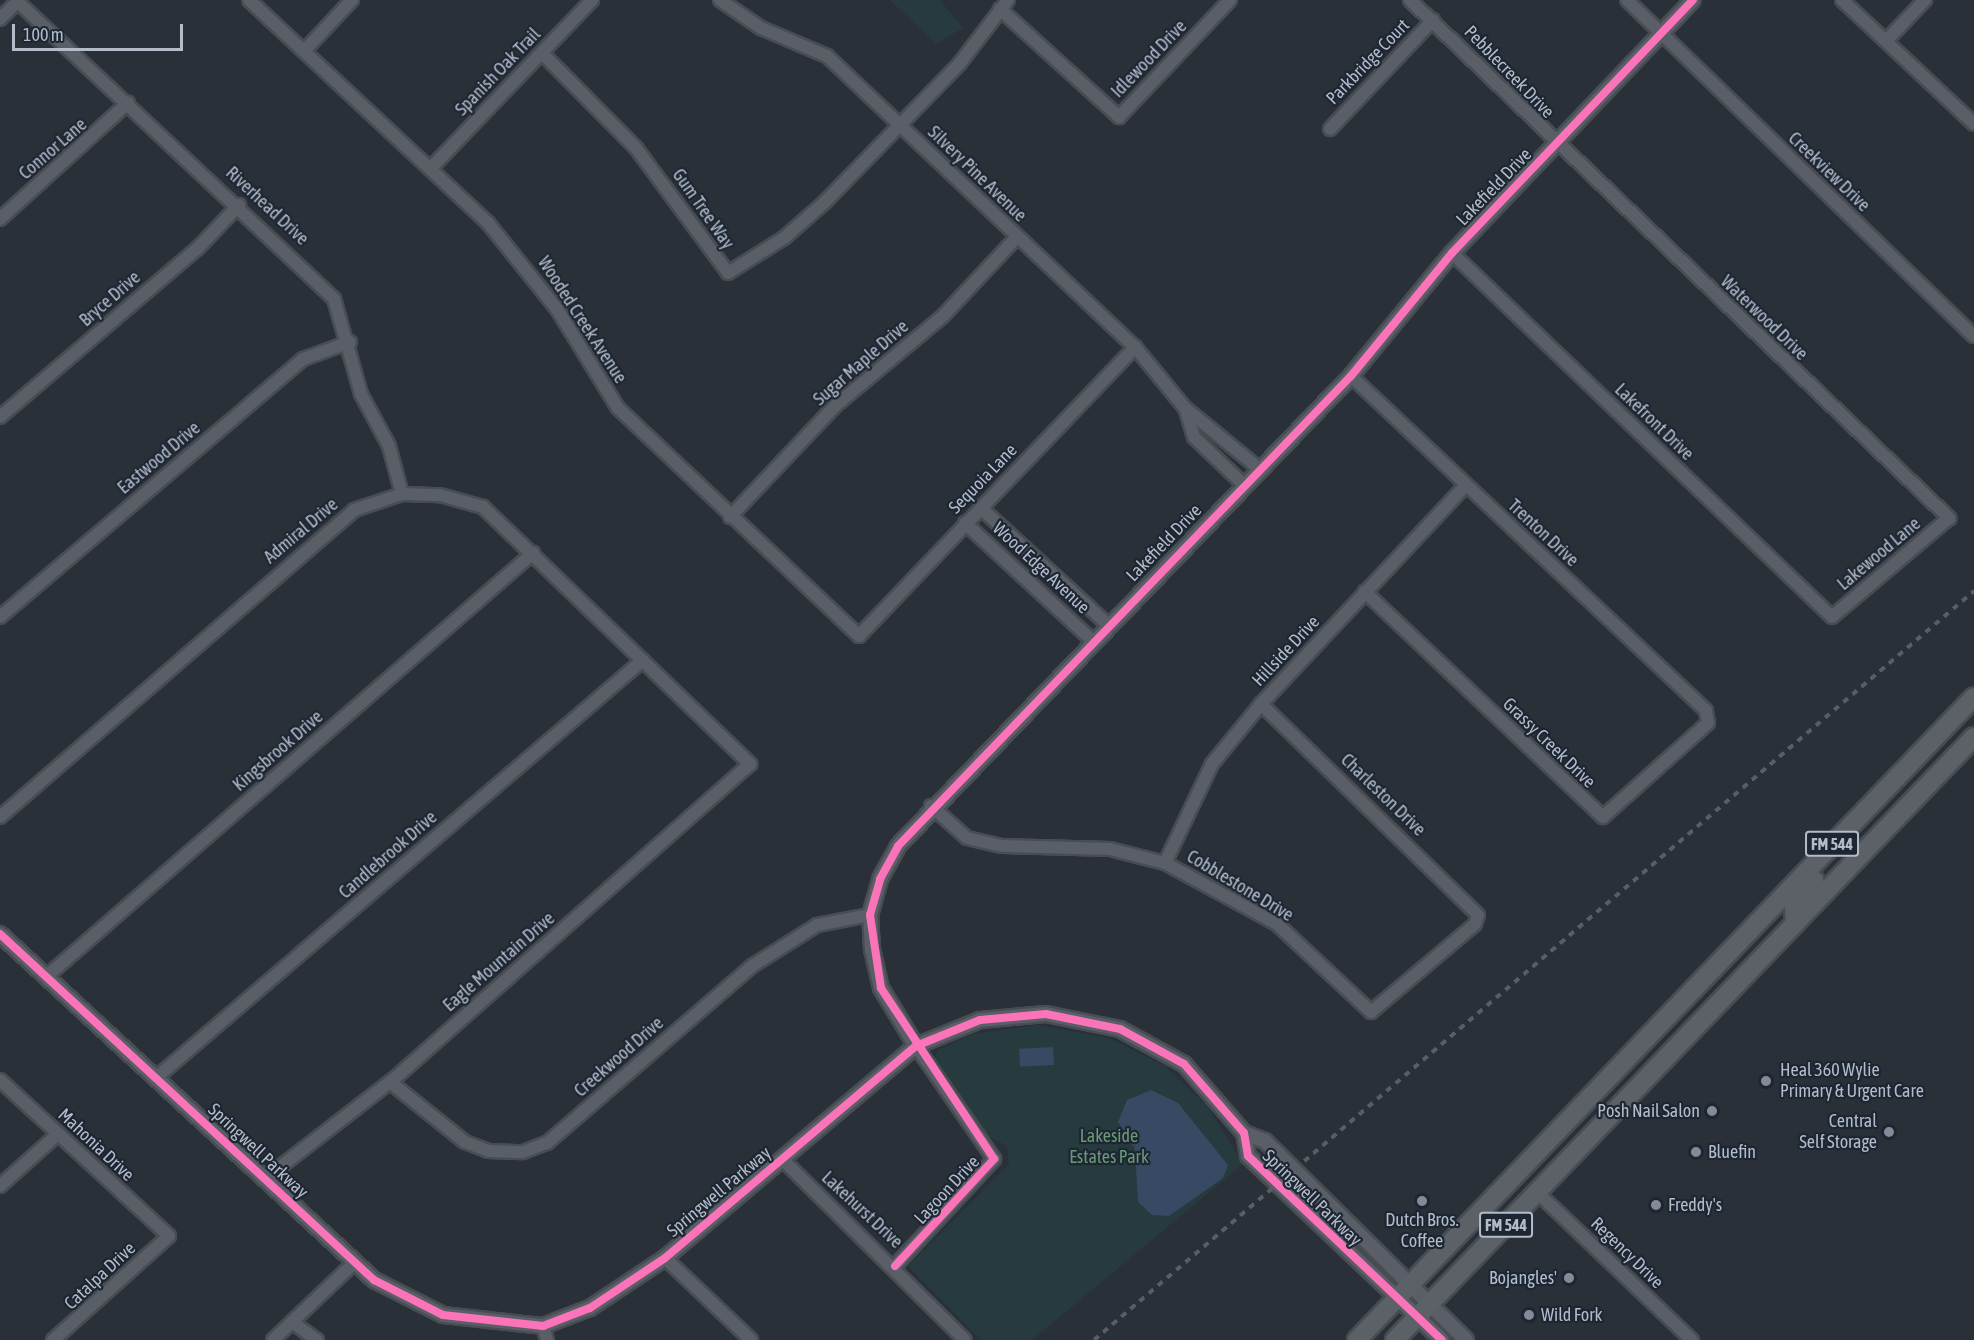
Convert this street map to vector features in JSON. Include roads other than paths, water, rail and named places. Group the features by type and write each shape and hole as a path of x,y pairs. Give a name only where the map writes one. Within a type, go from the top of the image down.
{"main road":[{"name":"FM 544","path":"1357,1340 1974,697"},
{"name":"FM 544","path":"1395,1340 1974,738"},
{"path":"1795,924 1794,906 1835,858 1843,833"},
{"path":"1624,1061 1645,1081"}],"street":[{"name":"Wooded Creek Avenue","path":"249,0 431,168 525,264 618,408 730,517 859,636"},
{"path":"305,50 352,0"},
{"name":"Spanish Oak Trail","path":"431,168 592,0"},
{"name":"Silvery Pine Avenue","path":"720,0 761,28 827,56 1135,348 1185,408 1257,467"},
{"name":"Idlewood Drive","path":"1004,4 1119,117 1230,0"},
{"name":"Pebblecreek Drive","path":"1410,0 1434,20 1555,144"},
{"name":"Creekview Drive","path":"1627,0 1974,336"},
{"name":"Lakefield Drive","path":"870,915 894,854 932,806 1257,467 1351,376 1452,253 1693,0"},
{"path":"1842,0 1974,124"},
{"path":"1886,41 1925,0"},
{"path":"0,19 18,1"},
{"name":"Riverhead Drive","path":"18,1 239,205 334,298 350,342 361,394 389,446 402,494"},
{"path":"898,124 960,63 1004,4"},
{"name":"Parkbridge Court","path":"1329,129 1434,20"},
{"name":"Gum Tree Way","path":"542,53 636,148 728,273 784,238 898,124"},
{"name":"Connor Lane","path":"0,219 129,103"},
{"name":"Waterwood Drive","path":"1555,144 1949,518"},
{"name":"Bryce Drive","path":"0,417 196,249 239,205"},
{"name":"Sugar Maple Drive","path":"730,517 835,406 943,316 1017,237"},
{"name":"Lakefront Drive","path":"1452,253 1832,617"},
{"name":"Eastwood Drive","path":"0,617 303,359 350,342"},
{"name":"Sequoia Lane","path":"859,636 1135,348"},
{"name":"Trenton Drive","path":"1351,376 1709,718"},
{"name":"Silvery Pine Avenue","path":"1185,408 1194,437 1242,483"},
{"name":"Hillside Drive","path":"1165,863 1212,764 1261,704 1466,486"},
{"name":"Admiral Drive","path":"0,817 354,510 402,494 440,495 483,507 750,764"},
{"name":"Wood Edge Avenue","path":"981,508 1107,624"},
{"name":"Lakewood Lane","path":"1832,617 1949,518"},
{"name":"Wood Edge Avenue","path":"965,523 1092,640"},
{"name":"Kingsbrook Drive","path":"46,977 533,554"},
{"name":"Grassy Creek Drive","path":"1365,592 1603,817 1709,718"},
{"name":"Candlebrook Drive","path":"157,1077 643,660"},
{"name":"Charleston Drive","path":"1261,704 1478,915"},
{"name":"Eagle Mountain Drive","path":"266,1178 390,1082 750,764"},
{"name":"Cobblestone Drive","path":"932,806 967,838 1002,846 1110,849 1165,863 1277,924 1371,1011 1475,924 1478,915"},
{"path":"870,915 881,988 916,1046"},
{"name":"Creekwood Drive","path":"390,1082 465,1142 488,1151 524,1152 547,1143 752,966 818,925 870,915"},
{"name":"Springwell Parkway","path":"0,934 355,1262 384,1285 443,1315 543,1326 590,1308 665,1258 916,1046 957,1027 1015,1014 1091,1020 1146,1039 1184,1064 1244,1133 1264,1142 1317,1191 1466,1340"},
{"name":"Lagoon Drive","path":"895,1266 994,1159 916,1046"},
{"name":"Mahonia Drive","path":"0,1080 169,1236"},
{"name":"Springwell Parkway","path":"1244,1133 1248,1156 1442,1340"},
{"path":"0,1186 58,1134"},
{"name":"Lakehurst Drive","path":"782,1159 895,1266 965,1340"},
{"path":"1301,1208 1317,1191"},
{"name":"Regency Drive","path":"1538,1193 1692,1340"},
{"name":"Catalpa Drive","path":"53,1340 169,1236"},
{"path":"665,1258 751,1340"},
{"path":"273,1340 355,1262"},
{"path":"292,1322 317,1340"},
{"path":"543,1326 547,1340"}],"water":[{"path":"1053,1047 1054,1065 1020,1067 1019,1049"},
{"path":"1151,1090 1178,1103 1228,1165 1223,1178 1169,1216 1152,1215 1138,1202 1135,1149 1118,1122 1127,1100"}],"railway":[{"path":"1094,1340 1974,591"}],"place":[{"name":"Heal 360 Wylie Primary & Urgent Care","path":"1766,1081"},
{"name":"Posh Nail Salon","path":"1712,1111"},
{"name":"Central Self Storage","path":"1889,1132"},
{"name":"Bluefin","path":"1696,1152"},
{"name":"Dutch Bros. Coffee","path":"1422,1201"},
{"name":"Freddy's","path":"1656,1205"},
{"name":"Bojangles'","path":"1569,1278"},
{"name":"Wild Fork","path":"1529,1315"}],"park label":[{"name":"Lakeside Estates Park","path":"1109,1147"}]}
